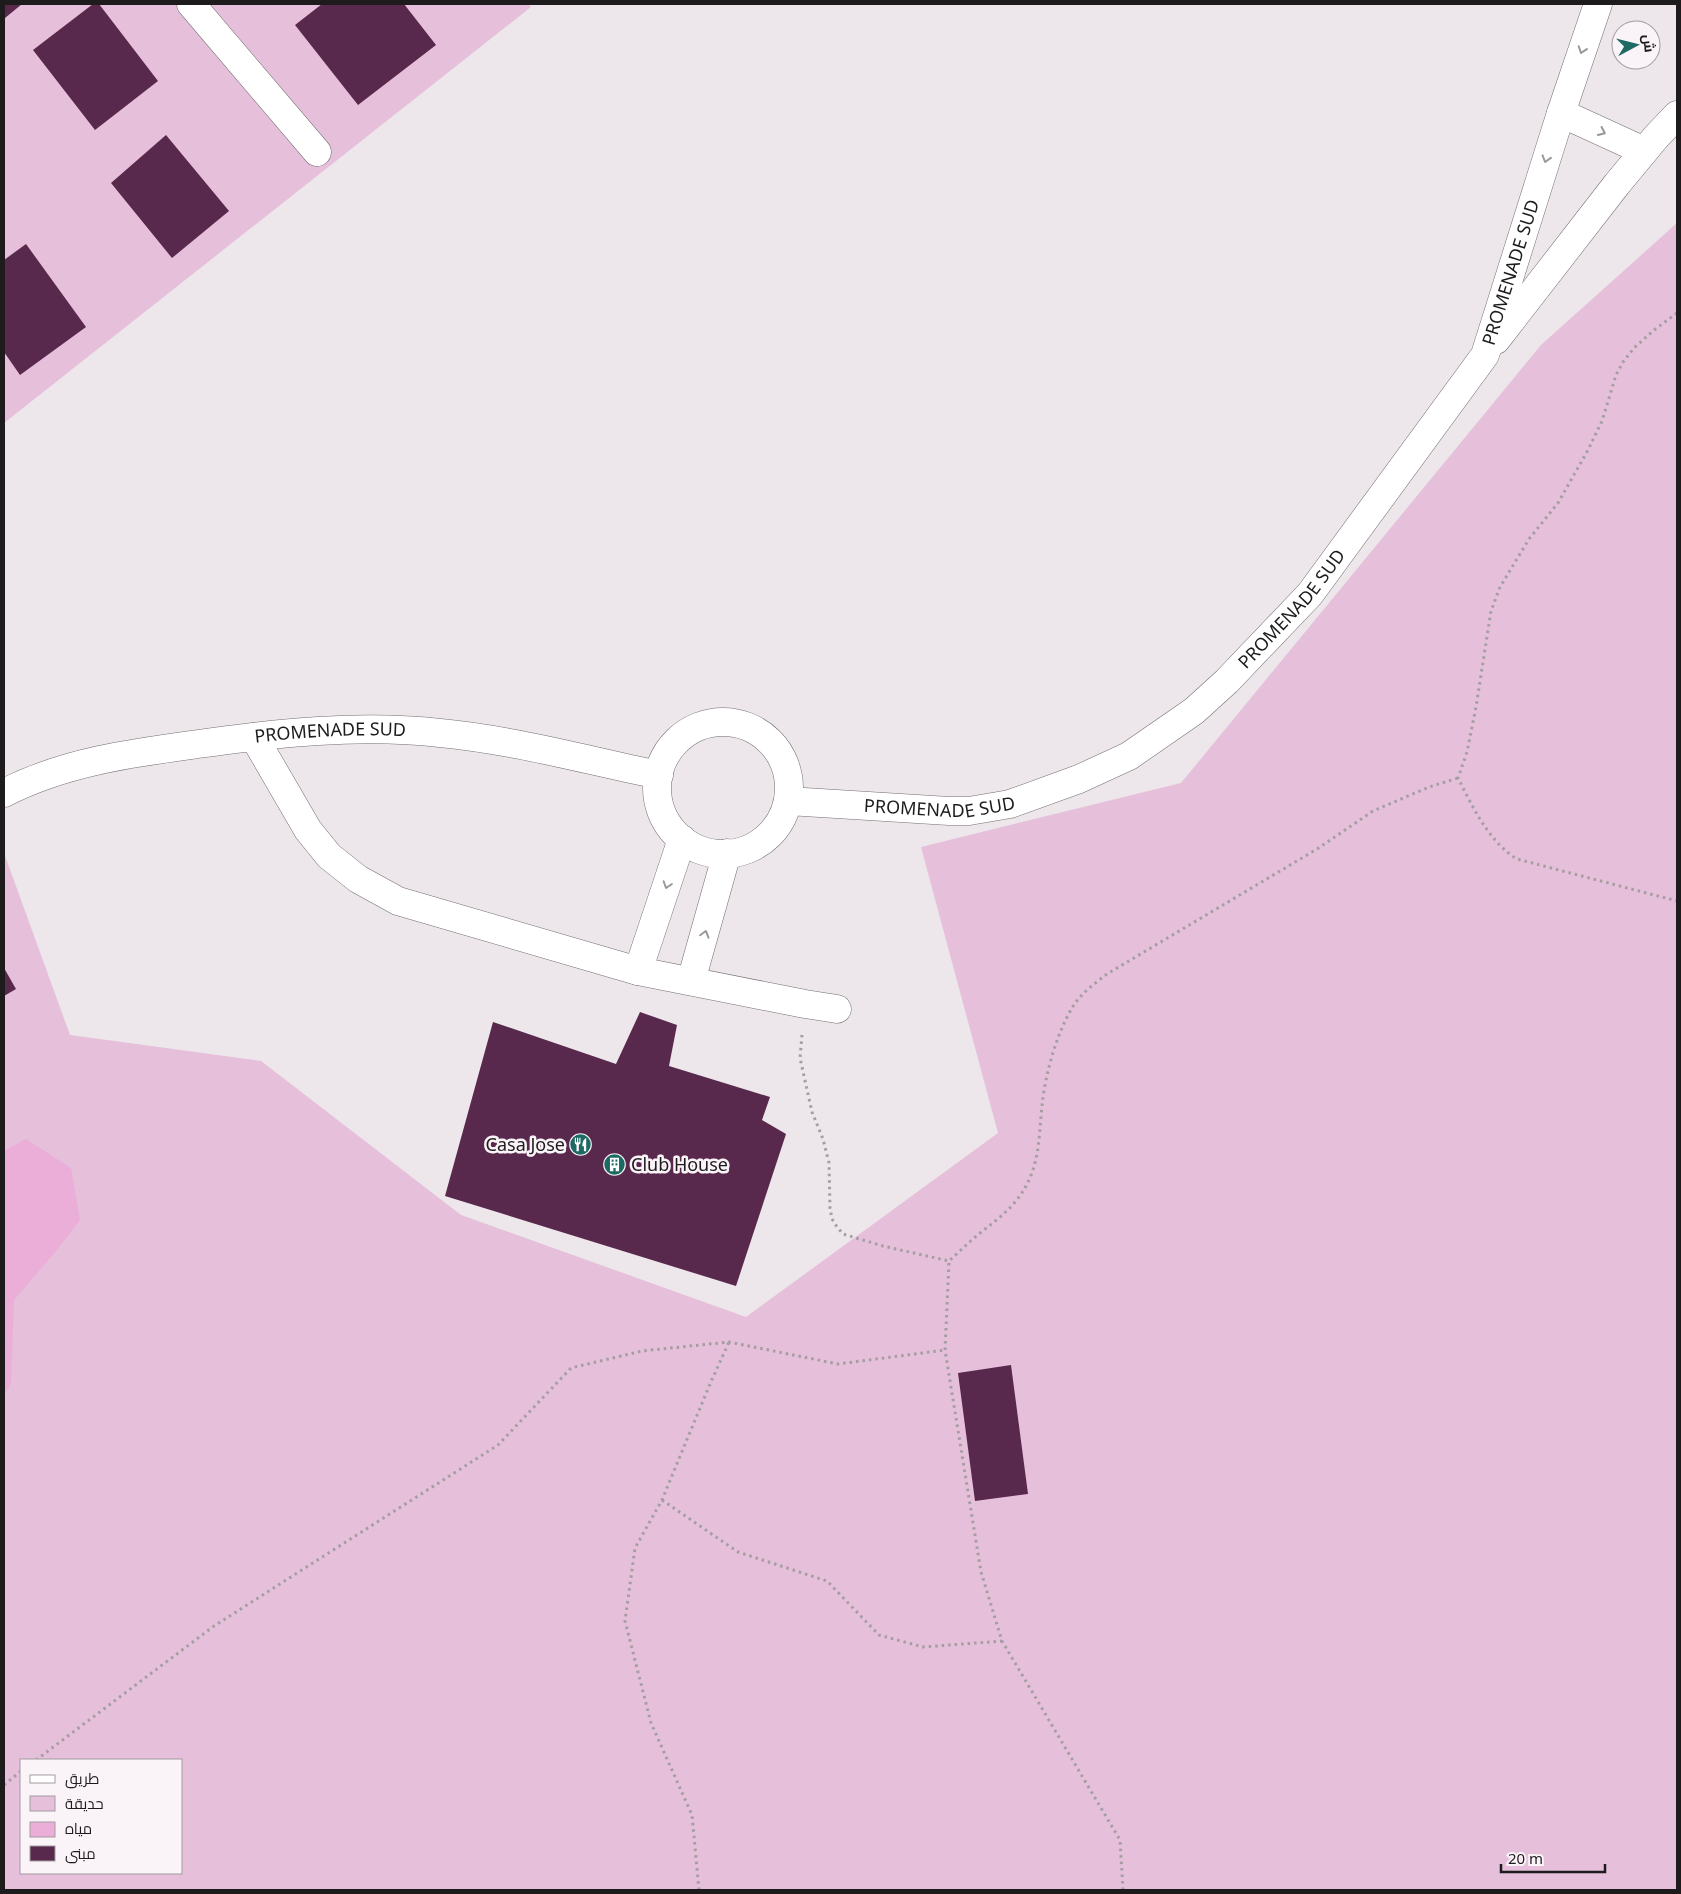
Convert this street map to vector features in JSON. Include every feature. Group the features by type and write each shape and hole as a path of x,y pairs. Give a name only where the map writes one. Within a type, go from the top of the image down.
{"street":[{"path":"191,4 317,152"},
{"name":"PROMENADE SUD","path":"788,801 949,811 991,807 1027,799 1079,779 1129,756 1194,711 1228,681 1310,594 1485,355 1561,113 1598,4"},
{"path":"1561,113 1644,151"},
{"path":"1485,355 1644,151 1677,115"},
{"path":"712,723 740,724 760,733 775,747 783,759 789,787 788,801 784,815 766,838 748,849 727,853 703,850 682,838 671,827 663,813 659,798 659,775 671,748 692,730 712,723"},
{"name":"PROMENADE SUD","path":"4,793 41,777 101,759 254,737 323,731 438,732 506,742 659,775"},
{"path":"254,737 308,830 329,856 358,879 398,900 638,971 837,1009"},
{"path":"638,971 682,838"},
{"path":"691,981 727,853"}],"path":[{"path":"1677,313 1641,342 1623,362 1616,376 1602,421 1588,450 1558,503 1529,539 1500,587 1492,611 1467,752 1458,778 1469,800 1496,840 1507,853 1517,859 1525,863 1591,877 1677,901"},
{"path":"1123,1890 1120,1840 1002,1641 981,1572 945,1350 949,1261 979,1234 1002,1217 1027,1184 1037,1157 1048,1067 1072,1008 1085,992 1107,974 1317,849 1373,811 1429,786 1458,778"},
{"path":"805,1004 800,1058 812,1112 823,1139 829,1163 832,1219 843,1234 883,1246 949,1261"},
{"path":"37,1759 214,1626 498,1445 571,1368 642,1351 729,1342 838,1364 945,1350"},
{"path":"699,1890 692,1815 651,1723 625,1621 635,1548 662,1500 729,1342"},
{"path":"662,1500 738,1552 827,1581 879,1636 923,1647 1002,1641"},
{"path":"4,1784 20,1772"}],"green space":[{"path":"4,4 528,4 531,7 4,423"},
{"path":"1677,223 1677,1890 4,1890 4,853 70,1035 261,1061 461,1215 746,1317 998,1133 921,847 1181,783 1541,345"}],"water":[{"path":"26,1139 71,1168 80,1220 14,1300 11,1383 4,1396 4,1151"}],"building":[{"path":"4,4 22,4 5,18"},
{"path":"93,4 99,4 158,81 95,130 33,50"},
{"path":"322,4 404,4 436,45 358,105 295,25"},
{"path":"166,135 229,211 172,258 111,183"},
{"path":"26,244 86,327 20,375 4,352 4,260"},
{"path":"4,968 16,989 4,996"},
{"name":"Club House","path":"640,1012 677,1025 669,1066 770,1097 762,1120 786,1134 736,1286 445,1196 493,1022 616,1064"},
{"path":"1011,1365 1028,1494 975,1501 958,1373"}],"place":[{"name":"Casa Jose","path":"581,1145"},
{"name":"Club House","path":"615,1165"}]}
